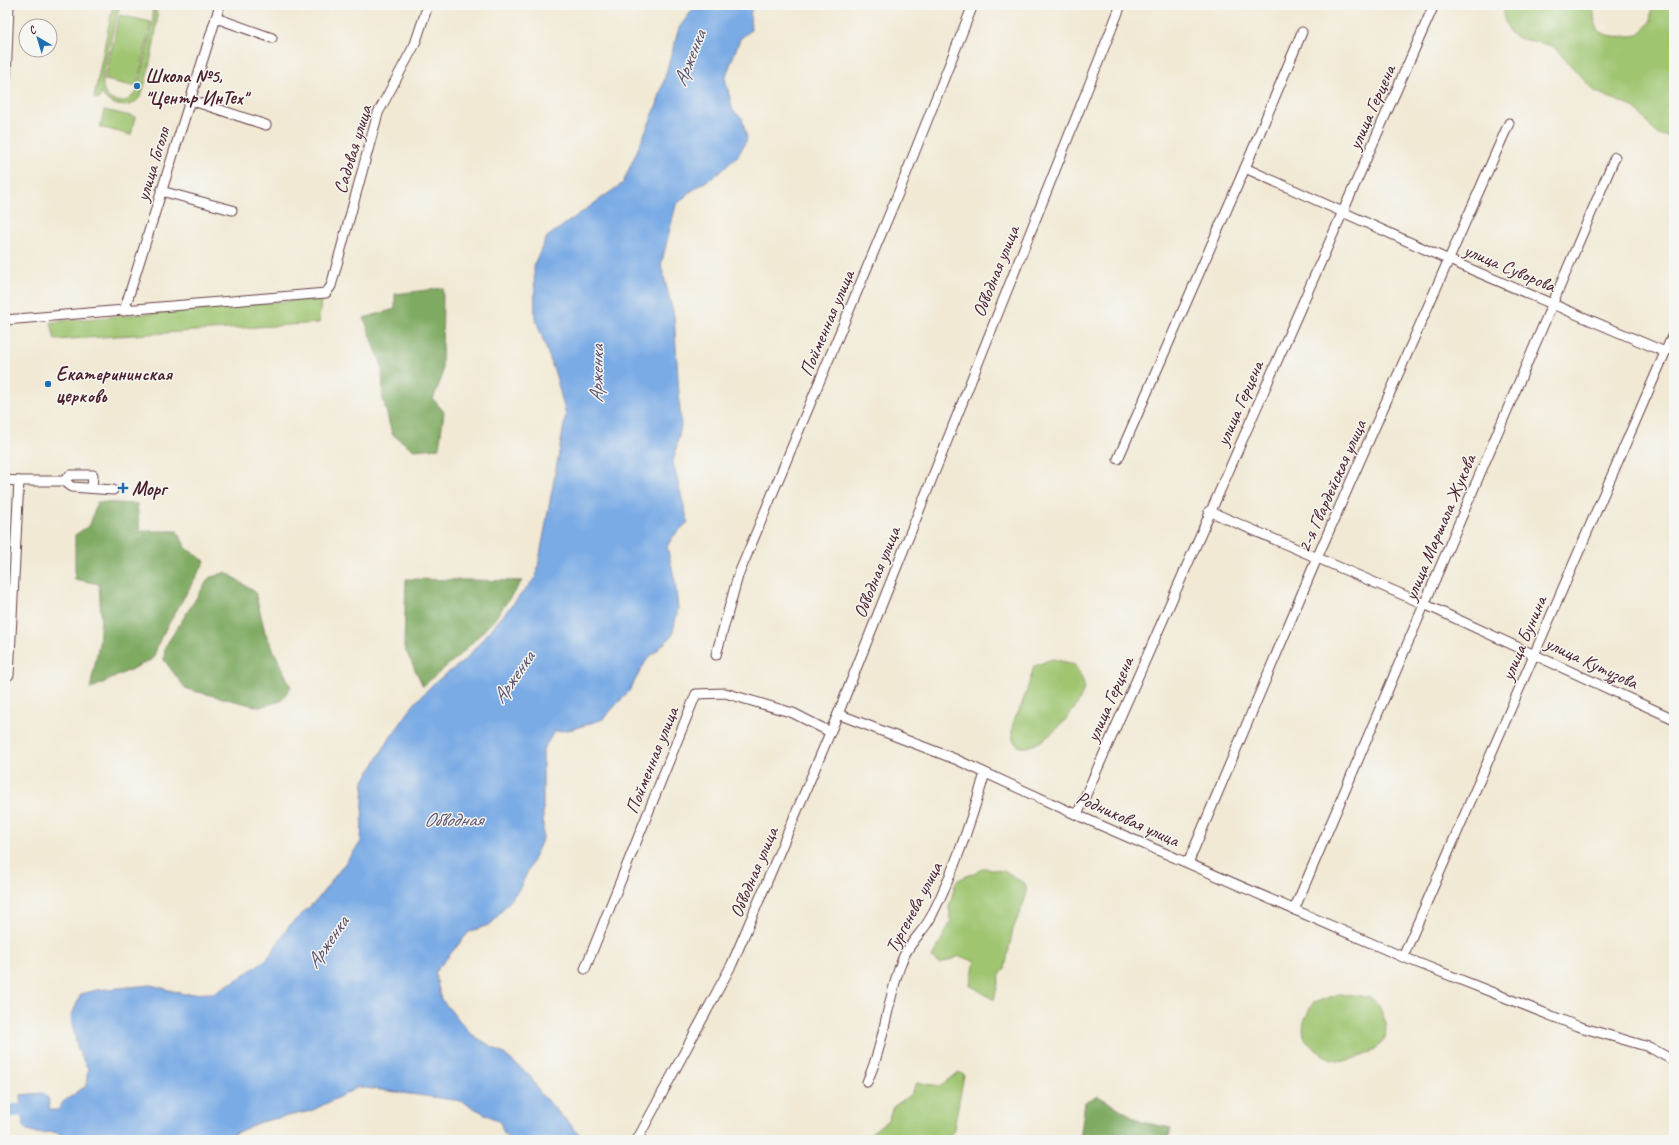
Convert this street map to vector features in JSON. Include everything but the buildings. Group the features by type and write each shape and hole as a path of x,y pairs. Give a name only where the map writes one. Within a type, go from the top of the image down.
{"street":[{"path":"5,78 8,5"},
{"name":"улица Гоголя","path":"124,310 220,5"},
{"name":"Садовая улица","path":"124,310 326,293 331,286 378,113 415,44 428,5"},
{"name":"Пойменная улица","path":"716,655 738,576 900,190 973,5"},
{"name":"Обводная улица","path":"637,1140 732,964 838,714 1121,5"},
{"name":"улица Герцена","path":"1077,815 1209,512 1434,5"},
{"path":"216,18 272,38"},
{"path":"1118,459 1245,168 1302,32"},
{"path":"190,100 266,125"},
{"name":"2-я Гвардейская улица","path":"1188,863 1317,558 1509,124"},
{"name":"улица Маршала Жукова","path":"1294,910 1615,157"},
{"name":"улица Суворова","path":"1245,168 1449,260 1665,352"},
{"path":"161,192 232,210"},
{"path":"5,320 124,310"},
{"name":"улица Бунина","path":"1403,957 1674,332"},
{"path":"64,482 70,474 93,475 92,488"},
{"path":"5,480 64,482 72,487 113,490"},
{"path":"5,674 9,674 19,481"},
{"name":"улица Кутузова","path":"1209,512 1424,604 1674,719"},
{"name":"Пойменная улица","path":"586,970 696,694 724,693 793,713 830,732"},
{"name":"Родниковая улица","path":"838,714 955,759 1077,815 1403,957 1577,1026 1649,1047 1674,1061"},
{"name":"Тургенева улица","path":"867,1082 876,1064 901,962 913,941 925,928 932,916 957,861 985,772"}],"green space":[{"path":"113,5 121,5 117,14 108,52 103,88 104,92 109,98 120,102 128,100 138,91 153,21 153,12 148,5 153,5 157,14 157,26 143,90 137,100 127,106 121,106 110,102 101,93 99,99 94,98"},
{"path":"1505,5 1593,5 1595,22 1600,31 1610,36 1622,36 1639,35 1650,22 1652,5 1674,5 1674,137 1658,135 1635,108 1594,91 1553,46 1518,38 1510,33 1503,16"},
{"path":"119,15 151,22 137,87 105,80"},
{"path":"104,110 135,117 131,135 100,127"},
{"path":"443,288 442,377 433,399 444,412 439,448 414,450 392,434 383,399 382,366 364,318 395,309 395,294"},
{"path":"321,298 319,323 55,340 51,322"},
{"path":"97,502 137,504 140,531 177,531 187,549 205,561 160,639 153,659 90,689 99,644 101,618 99,584 75,579 75,535 90,525"},
{"path":"226,572 255,592 265,632 291,687 281,701 259,707 186,689 164,660 165,647 209,578"},
{"path":"406,579 522,581 493,621 461,654 423,686 404,647"},
{"path":"1052,659 1074,664 1084,683 1081,697 1073,711 1062,724 1049,735 1036,744 1025,747 1016,744 1012,733 1013,724 1022,705 1034,666"},
{"path":"985,868 1007,872 1026,885 1026,897 1013,929 1005,968 1000,975 994,1000 970,985 975,961 959,956 940,964 932,958 951,921 949,907 956,882"},
{"path":"1339,994 1362,996 1374,1000 1384,1017 1386,1027 1385,1037 1378,1046 1372,1051 1351,1060 1331,1059 1325,1056 1308,1043 1303,1032 1307,1015 1313,1003"},
{"path":"959,1072 964,1075 953,1133 949,1140 862,1140 888,1120 893,1107 910,1095 917,1083 941,1086"},
{"path":"1098,1096 1142,1122 1171,1128 1168,1140 1080,1140 1085,1102"}],"water":[{"name":"Обводная","path":"696,5 753,5 750,15 751,30 740,39 725,78 733,111 742,118 747,139 738,156 720,172 690,192 676,205 661,265 674,316 681,426 673,463 688,522 672,538 667,547 675,581 678,609 672,636 646,661 629,691 603,719 573,729 554,732 543,750 543,838 520,888 491,924 469,932 435,972 441,999 471,1034 504,1054 530,1076 540,1093 585,1140 510,1140 504,1133 500,1122 461,1101 359,1087 311,1111 260,1122 220,1140 66,1140 58,1133 54,1132 36,1133 29,1131 23,1127 21,1095 43,1093 48,1098 50,1110 58,1110 63,1102 86,1086 88,1069 78,1050 71,1017 81,994 97,990 151,985 184,994 213,993 238,979 268,958 289,926 317,900 361,842 364,781 388,741 415,703 433,684 465,660 536,577 566,415 556,376 535,317 534,264 547,237 623,183 657,105 679,28"}],"waterway":[{"name":"Арженка","path":"5,1111 22,1110"}],"place":[{"name":"Школа №5, \"Центр ИнТех\"","path":"137,86"},
{"name":"Екатерининская церковь","path":"48,384"},
{"name":"Морг","path":"123,488"}]}
